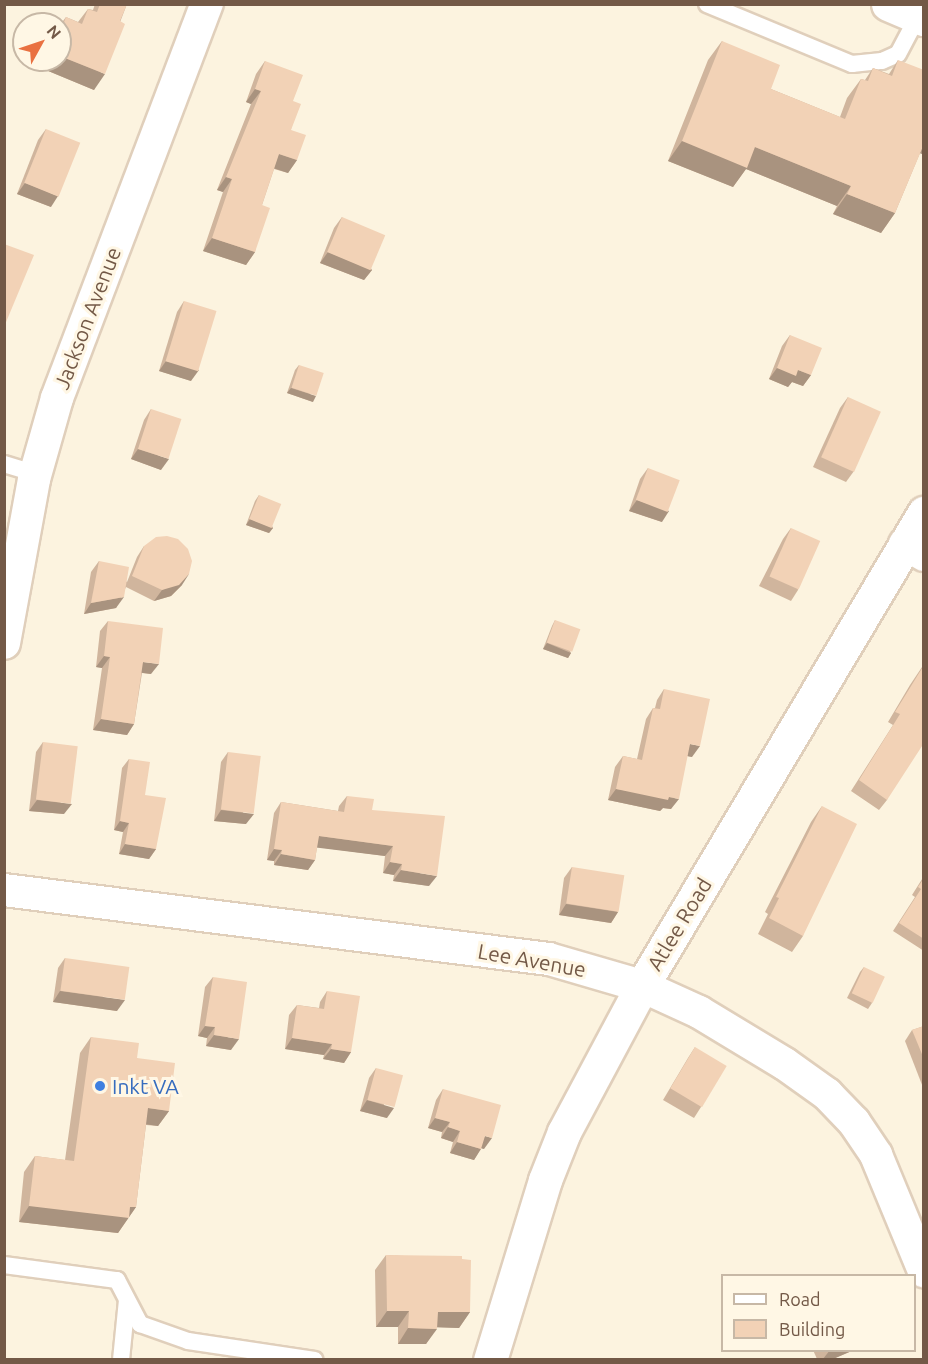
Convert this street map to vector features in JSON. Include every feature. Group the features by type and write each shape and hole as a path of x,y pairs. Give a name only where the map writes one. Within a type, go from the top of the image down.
{"main road":[{"path":"888,4 921,18"},
{"name":"Atlee Road","path":"490,1359 545,1180 564,1132 642,986 914,549 924,513"}],"street":[{"name":"Jackson Avenue","path":"4,643 36,474 64,378 207,4"},
{"name":"Lee Avenue","path":"4,890 549,959 642,986 699,1012 785,1064 827,1094 854,1122 876,1155 924,1271"}],"lane":[{"path":"707,4 852,64 882,61 898,54 921,18"},
{"path":"4,464 36,474"},
{"path":"4,1265 117,1280 140,1324 188,1341 315,1359"},
{"path":"121,1359 127,1300"}],"building":[{"path":"100,4 127,4 120,21 125,24 105,74 72,61 72,20 82,24 88,9 97,12"},
{"path":"722,41 780,65 771,89 845,119 861,79 868,81 873,68 892,76 898,60 924,70 924,144 895,213 847,194 851,186 755,147 747,168 682,141"},
{"path":"265,61 303,75 293,101 301,104 291,130 306,135 297,160 279,154 262,205 270,208 255,252 212,238 232,179 226,177 261,91 255,89"},
{"path":"46,129 80,143 59,197 24,183"},
{"path":"342,217 385,235 370,270 327,252"},
{"path":"4,244 34,255 4,327"},
{"path":"184,301 217,311 198,371 166,361"},
{"path":"790,335 822,348 811,375 798,370 796,376 777,368"},
{"path":"299,365 324,373 316,396 292,388"},
{"path":"848,397 881,412 854,472 821,457"},
{"path":"151,409 181,419 168,459 138,449"},
{"path":"648,468 680,480 668,512 636,500"},
{"path":"259,495 281,504 272,528 249,519"},
{"path":"791,528 820,541 799,589 769,576"},
{"path":"167,536 178,539 188,549 192,561 189,574 179,585 162,590 132,576 144,546 156,537"},
{"path":"99,561 129,567 124,597 91,603"},
{"path":"555,620 580,629 572,652 547,643"},
{"path":"108,621 163,628 159,664 143,662 134,724 101,719 110,657 104,656"},
{"path":"924,665 924,743 887,800 859,780 900,714 895,712"},
{"path":"664,689 710,699 700,746 690,744 679,799 669,797 668,800 616,789 623,756 642,760 653,708 660,709"},
{"path":"43,742 78,746 71,804 36,800"},
{"path":"228,752 261,756 254,814 221,810"},
{"path":"129,759 150,762 145,795 166,798 156,849 125,844 129,823 120,821"},
{"path":"347,796 374,799 372,810 445,816 437,876 401,870 402,864 390,862 393,846 319,836 315,860 281,854 282,850 274,849 281,802 344,812"},
{"path":"822,806 857,824 803,936 769,918 779,898 776,897"},
{"path":"572,867 624,875 619,912 566,904"},
{"path":"924,878 924,939 899,923 921,889 918,887"},
{"path":"65,958 129,967 125,1000 60,991"},
{"path":"864,967 885,977 873,1003 852,993"},
{"path":"213,977 247,982 239,1039 214,1035 215,1027 205,1026"},
{"path":"327,991 360,996 351,1052 331,1049 332,1044 292,1038 297,1005 324,1009"},
{"path":"924,1026 924,1059 912,1030"},
{"path":"91,1037 139,1043 137,1058 175,1063 169,1111 148,1108 136,1207 130,1207 129,1218 29,1206 35,1156 74,1161"},
{"path":"695,1047 727,1066 702,1107 670,1088"},
{"path":"376,1068 403,1075 395,1107 367,1100"},
{"path":"443,1089 501,1105 492,1138 485,1136 481,1149 457,1142 460,1131 448,1127 450,1122 435,1118"},
{"path":"386,1255 462,1256 462,1259 471,1260 470,1312 438,1312 437,1329 408,1328 409,1311 387,1311"}],"place":[{"name":"Inkt VA","path":"100,1086"}]}
